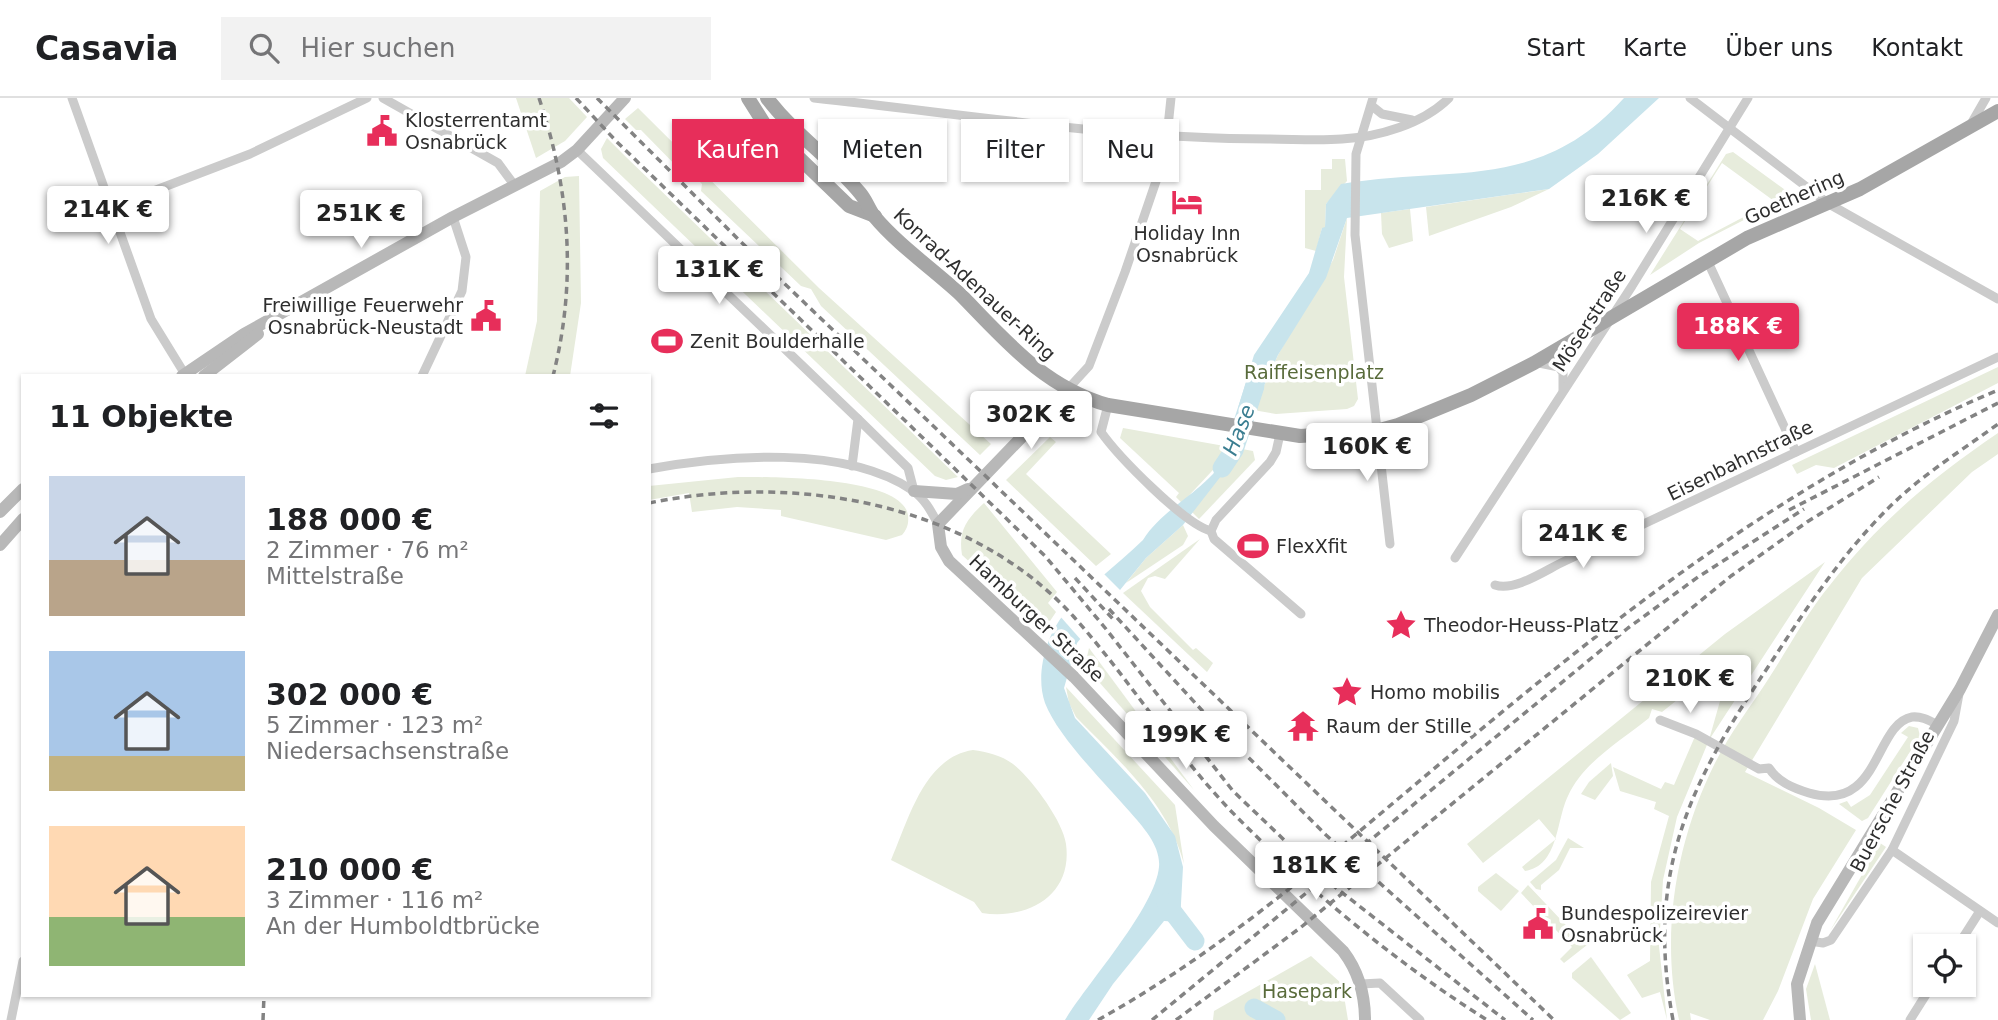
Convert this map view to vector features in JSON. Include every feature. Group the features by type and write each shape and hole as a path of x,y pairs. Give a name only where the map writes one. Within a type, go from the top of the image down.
{"main road":[{"path":"187,374 216,351 577,150 625,98"},
{"name":"Konrad-Adenauer-Ring","path":"748,98 765,125 849,206 875,216"},
{"name":"Konrad-Adenauer-Ring","path":"767,98 861,194 875,216 1035,369 1067,390 1108,405 1253,431 1280,434 1376,431"},
{"name":"Goethering","path":"1376,431 1443,408 1534,363 1777,223 1829,204 1998,111"},
{"path":"207,374 286,312"},
{"path":"938,524 1067,390"},
{"path":"914,491 957,494 971,488"},
{"path":"0,512 21,490"},
{"path":"0,545 21,521"},
{"name":"Hamburger Straße","path":"938,524 941,547 949,561 1074,677 1214,827 1335,942 1352,963 1361,984"},
{"name":"Buersche Straße","path":"1800,1020 1797,984 1810,941 1830,899 1960,689 1998,615"},
{"path":"1361,984 1365,1020"}],"street":[{"path":"72,98 109,208 151,319 183,374"},
{"path":"109,208 250,154 367,98"},
{"path":"383,98 498,163 514,186"},
{"path":"814,98 881,102 1083,127"},
{"path":"1169,119 1171,98"},
{"path":"1179,137 1342,139 1417,120 1434,112 1449,98"},
{"path":"1690,98 1829,204 1998,299"},
{"name":"Möserstraße","path":"1455,558 1611,318 1748,98"},
{"path":"1969,127 1986,98"},
{"path":"1372,102 1382,114 1417,120"},
{"path":"1372,102 1356,154 1356,265 1390,544"},
{"path":"577,150 908,468 914,491"},
{"path":"1067,390 1089,366 1156,182"},
{"path":"423,374 462,291 466,257 453,217"},
{"path":"1708,262 1796,452"},
{"name":"Eisenbahnstraße","path":"1495,585 1512,585 1998,357"},
{"path":"1534,363 1548,362 1559,367 1563,373 1563,391"},
{"path":"1108,405 1101,432 1113,449 1191,521 1213,535 1291,609 1301,614"},
{"path":"852,467 858,419"},
{"path":"1213,535 1216,520 1270,462 1276,452 1280,434"},
{"path":"651,469 753,458 852,467 878,473 914,491 928,505 938,524"},
{"name":"Buersche Straße","path":"1810,941 1823,943 1831,940 1892,850 1954,721 1960,689"},
{"path":"1660,720 1709,740 1759,769 1769,768 1776,778 1800,790 1829,797 1841,794 1866,778 1897,727 1910,718 1923,718 1938,725"},
{"path":"1892,850 1998,923"},
{"path":"1965,934 1980,911"},
{"path":"11,1020 21,971"},
{"path":"1361,984 1380,983 1420,1020"},
{"path":"1910,1020 1924,997"}],"green space":[{"path":"516,98 569,98 587,117 565,141 536,158"},
{"path":"638,108 672,142 672,162 641,130 636,130 625,119"},
{"path":"607,138 958,477 946,480 935,476 603,158 601,149"},
{"path":"1733,152 1788,192 1787,198 1699,243 1650,275 1726,154","holes":["1722,163 1774,201 1698,241 1680,229"]},
{"path":"1332,159 1345,159 1347,181 1326,204 1325,228 1322,228 1316,251 1305,248 1305,190 1321,190 1321,169 1332,169"},
{"path":"579,176 581,303 570,374 525,374 537,321 540,191 565,177"},
{"path":"700,182 712,182 819,288 991,444 980,455 821,306 811,289 801,286 701,191"},
{"path":"1549,189 1511,207 1429,236 1426,207"},
{"path":"1410,209 1413,241 1389,248 1382,234 1381,213"},
{"name":"Raiffeisenplatz","path":"1347,218 1344,277 1358,399 1354,406 1347,409 1276,414 1253,410 1278,355 1333,260"},
{"path":"1998,367 1998,383 1834,468 1816,465 1797,474 1792,465"},
{"path":"1123,428 1230,447 1226,456 1182,503 1176,497 1179,493 1120,438"},
{"path":"1998,433 1998,454 1972,472 1862,578 1745,772 1819,808 1856,830 1813,899 1778,991 1763,1020 1710,1020 1690,1013 1691,1020 1679,1020 1671,955 1675,888 1690,824 1715,763 1814,607 1849,562 1908,502"},
{"path":"1050,437 1056,442 1026,474 1111,554 1096,566 1006,480"},
{"path":"1242,449 1253,451 1255,460 1199,519 1191,511"},
{"path":"738,477 832,481 883,493 900,502 908,515 908,521 902,535 886,540 781,516 781,510 737,507 692,512 689,493 651,500 651,486"},
{"path":"984,503 1057,592 1048,603 1056,612 1044,630 962,555 961,539 965,526"},
{"path":"1183,525 1188,536 1183,545 1126,583 1146,558"},
{"path":"1200,539 1165,579 1155,576 1148,578 1141,591 1150,607 1193,650 1196,648 1213,663 1207,672 1123,593"},
{"path":"1825,562 1709,740 1720,701 1701,681 1662,712 1652,709 1649,718 1593,762 1568,796 1555,838 1539,819 1483,863 1467,844 1725,634"},
{"path":"1089,648 1194,790 1085,666"},
{"path":"1066,687 1175,805 1184,864 1177,842 1154,802 1125,767 1076,717 1069,703"},
{"path":"1909,726 1918,728 1920,736 1868,818 1862,821 1839,804 1847,801 1851,807 1870,795 1908,737 1901,733"},
{"path":"1696,734 1709,740 1677,817 1663,880 1659,946 1667,1020 1660,992 1642,998 1627,975 1650,961 1651,882 1669,816 1654,809 1656,802 1620,791 1613,767 1661,789 1665,782 1674,785"},
{"path":"973,750 999,756 1020,771 1037,789 1064,835 1066,862 1062,878 1044,901 1030,908 999,914 982,913 974,902 891,860 911,810 930,778 956,755"},
{"path":"1611,763 1613,776 1595,800 1581,794 1589,782"},
{"path":"1568,838 1584,848 1570,848 1559,870 1541,885 1541,890 1536,889 1530,882 1556,860"},
{"path":"1555,840 1544,861 1525,871 1522,867"},
{"path":"1880,843 1886,847 1830,931"},
{"path":"1496,873 1519,891 1501,911 1478,891 1478,887"},
{"path":"1528,885 1580,940 1587,940 1587,945 1564,963 1560,959 1572,947 1521,893"},
{"name":"Hasepark","path":"1311,956 1342,984 1348,1020 1213,1020 1214,1011"},
{"path":"1591,957 1631,1013 1620,1020 1572,978 1572,973"},
{"path":"1815,964 1830,1020 1811,1020 1806,989"}],"water":[{"path":"1624,98 1659,98 1598,154 1549,189 1347,218 1326,278 1278,355 1253,410 1238,408 1254,355 1309,273 1322,228 1325,227 1326,204 1341,184 1492,170 1526,162 1559,149 1592,128"},
{"path":"1230,447 1242,449 1183,525 1146,558 1077,643 1064,688 1075,718 1145,793 1175,836 1183,867 1180,922 1164,921 1113,984 1089,1020 1065,1020 1146,903 1155,884 1159,859 1145,830 1083,759 1051,716 1042,692 1044,656 1052,632 1065,613 1143,540 1152,527 1213,474"}],"pier":[{"path":"1102,572 1123,593 1082,641 1059,615"}],"waterway":[{"name":"Hase","path":"1222,468 1234,450 1255,386"},
{"name":"Hase","path":"1166,903 1195,941"},
{"name":"Hase","path":"1254,1008 1276,1020"}],"railway":[{"path":"539,98 558,167 567,236 565,306 553,374"},
{"path":"576,98 616,141 1045,556 1233,791 1326,880 1505,1020"},
{"path":"597,98 741,242 1554,1020"},
{"path":"1098,1020 1147,991 1240,927 1523,695 1650,595 1716,548 1852,462 1924,424 1998,390"},
{"path":"1789,510 1998,403"},
{"path":"1673,1020 1666,967 1665,918 1670,873 1681,831 1717,749 1799,619 1863,535 1911,487 1998,424"},
{"path":"1176,1020 1300,928 1731,576 1807,522 1879,477"},
{"path":"651,503 705,495 762,492 820,496 877,506 932,522 984,546 1032,578 1074,617 1209,787 1289,868 1385,949 1487,1020"},
{"path":"1152,1020 1628,628 1698,577 1804,509"},
{"path":"1075,578 1113,619"},
{"path":"1109,609 1209,718 1326,835 1533,1020"},
{"path":"263,1020 264,997"}],"place":[{"name":"Klosterrentamt Osnabrück","path":"382,131"},
{"name":"Holiday Inn Osnabrück","path":"1187,202"},
{"name":"Freiwillige Feuerwehr Osnabrück-Neustadt","path":"486,316"},
{"name":"Zenit Boulderhalle","path":"667,341"},
{"name":"FlexXfit","path":"1253,546"},
{"name":"Theodor-Heuss-Platz","path":"1401,625"},
{"name":"Homo mobilis","path":"1347,692"},
{"name":"Raum der Stille","path":"1303,726"},
{"name":"Bundespolizeirevier Osnabrück","path":"1538,924"}]}
